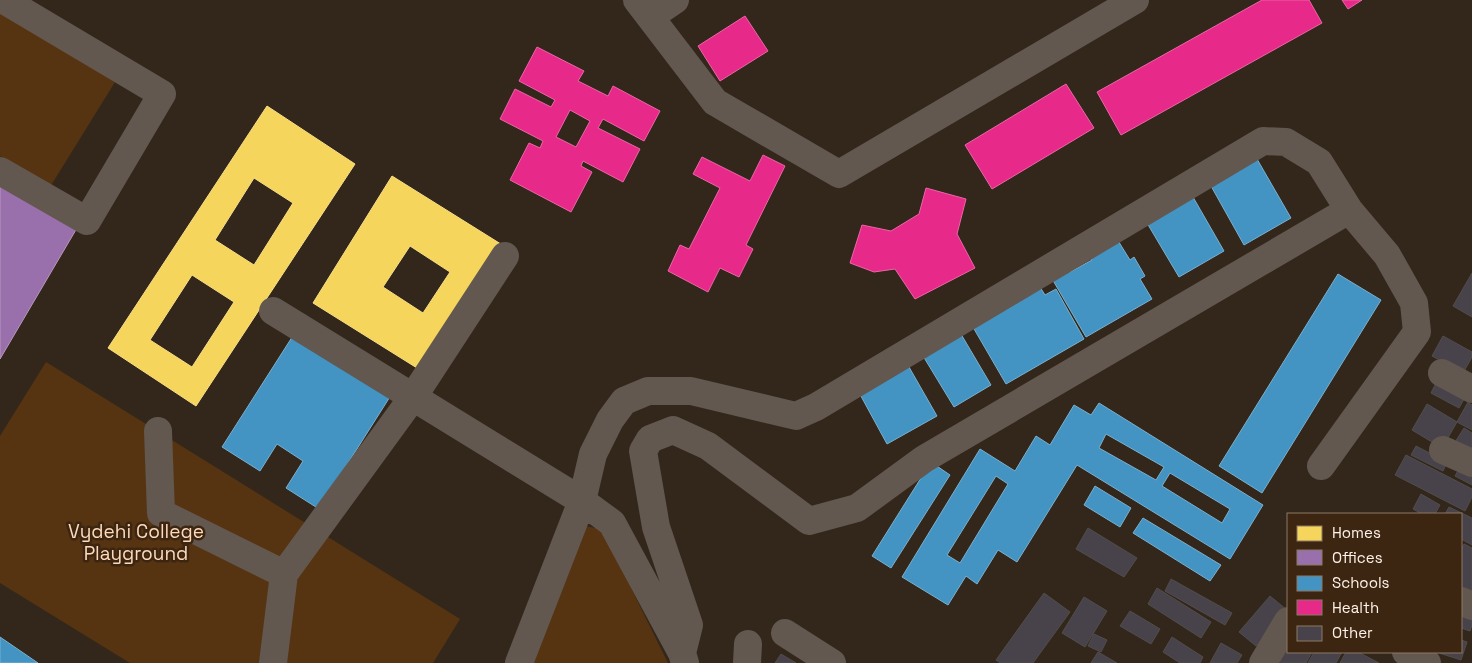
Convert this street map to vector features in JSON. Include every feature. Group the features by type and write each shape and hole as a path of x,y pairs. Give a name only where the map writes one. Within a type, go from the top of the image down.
{"street":[{"path":"0,171 87,221 162,94 4,0"},
{"path":"675,0 643,8 715,102 839,174 1135,0"},
{"path":"519,663 582,501 593,454 610,420 624,401 648,391 691,391 796,416 824,402 1263,141 1286,142 1319,162 1349,210 1387,255 1414,304 1417,332 1320,466"},
{"path":"683,658 689,626 656,527 643,451 650,439 672,430 708,446 809,521 857,508 924,458 1349,210"},
{"path":"273,663 284,574 413,397 505,256"},
{"path":"274,311 582,501 612,523 683,658"},
{"path":"1442,373 1472,389"},
{"path":"158,431 161,513 284,574"},
{"path":"1443,450 1472,464"},
{"path":"1263,663 1287,623"},
{"path":"786,633 832,663"},
{"path":"1408,653 1427,663"}],"green space":[{"path":"0,10 115,82 50,187 0,156"},
{"name":"Vydehi College Playground","path":"46,362 460,619 433,663 130,663 0,583 0,436"},
{"path":"584,526 602,529 668,663 528,663"}],"building: Homes":[{"path":"267,106 355,164 196,406 108,348","holes":["254,178 293,203 254,265 215,240","192,275 234,302 192,367 150,340"]},
{"path":"392,176 504,246 425,373 313,303","holes":["410,246 450,272 423,313 383,287"]}],"building: Offices":[{"path":"0,182 77,228 0,359"}],"building: Schools":[{"path":"1257,159 1291,218 1244,245 1211,186"},
{"path":"1193,197 1224,251 1179,277 1147,223"},
{"path":"1117,239 1130,260 1134,257 1145,276 1140,279 1152,299 1086,337 1051,277 1067,267 1070,272 1092,260 1089,255"},
{"path":"1338,274 1381,300 1262,493 1219,466"},
{"path":"1035,279 1045,295 1056,289 1084,339 1006,384 970,322"},
{"path":"958,329 991,385 954,407 920,351"},
{"path":"296,331 393,392 319,509 286,488 303,461 277,444 260,471 222,447"},
{"path":"905,360 937,416 887,444 856,387"},
{"path":"1099,403 1263,505 1230,559 1077,465 1017,562 998,550 977,584 966,576 948,605 902,577 980,449 1015,471 1036,436 1050,445 1074,405 1091,415","holes":["1106,434 1164,467 1156,480 1099,448","1170,473 1230,509 1222,523 1162,486","996,476 1008,484 960,563 947,555"]},
{"path":"931,462 950,475 891,568 872,556"},
{"path":"1095,486 1131,508 1120,527 1084,505"},
{"path":"1143,518 1221,565 1210,581 1133,533"},
{"path":"0,637 38,663 0,663"}],"building: Health":[{"path":"1262,0 1309,0 1322,23 1121,135 1097,92"},
{"path":"1342,0 1362,0 1348,9"},
{"path":"745,16 768,51 720,81 698,46"},
{"path":"537,47 584,71 578,81 608,96 613,86 660,111 644,141 603,119 598,128 640,149 623,182 583,161 581,166 592,172 571,212 510,180 529,143 540,148 543,141 500,119 515,89 551,107 555,100 519,81","holes":["570,110 590,121 576,147 556,137"]},
{"path":"1066,84 1094,128 992,189 965,145"},
{"path":"763,155 785,166 746,245 753,249 739,277 720,268 708,292 668,271 680,245 689,249 720,188 693,174 702,157 750,181"},
{"path":"926,188 966,199 957,234 975,268 915,299 895,269 874,272 850,263 862,225 891,231 919,214"}],"building: Other":[{"path":"1472,273 1472,317 1453,306"},
{"path":"1443,336 1472,352 1472,357 1463,373 1432,356"},
{"path":"1436,383 1464,399 1459,408 1431,393"},
{"path":"1468,402 1472,405 1472,430 1457,422"},
{"path":"1427,404 1457,422 1442,448 1412,430"},
{"path":"1464,428 1472,433 1472,459 1452,447"},
{"path":"1416,446 1447,462 1443,471 1411,455"},
{"path":"1406,455 1472,489 1472,497 1465,511 1395,475"},
{"path":"1459,469 1472,475 1472,485 1455,476"},
{"path":"1421,494 1440,505 1436,513 1420,513 1413,509"},
{"path":"1449,507 1462,513 1446,513"},
{"path":"1462,513 1472,518 1472,545 1462,540"},
{"path":"1088,528 1137,558 1124,577 1076,549"},
{"path":"1464,544 1472,548 1472,601 1462,595 1462,548"},
{"path":"1171,579 1232,613 1225,625 1165,591"},
{"path":"1157,588 1211,622 1201,638 1148,604"},
{"path":"1044,593 1070,612 1033,663 1000,663 996,660"},
{"path":"1270,596 1287,610 1256,646 1239,632"},
{"path":"1084,597 1107,611 1085,647 1062,633"},
{"path":"1462,608 1472,612 1470,631 1462,628"},
{"path":"1130,611 1160,629 1151,644 1120,626"},
{"path":"1287,633 1287,653 1311,653 1306,663 1282,663 1273,658"},
{"path":"1094,634 1107,640 1101,652 1088,646"},
{"path":"1172,637 1203,657 1200,663 1180,663 1163,652"},
{"path":"1462,640 1467,642 1461,660 1439,653 1462,653"},
{"path":"1221,643 1242,655 1237,663 1210,663"},
{"path":"1098,652 1117,663 1091,663"},
{"path":"1313,653 1341,653 1336,663 1308,663"},
{"path":"1345,653 1360,653 1379,663 1340,663"},
{"path":"781,654 796,663 775,663"}]}
